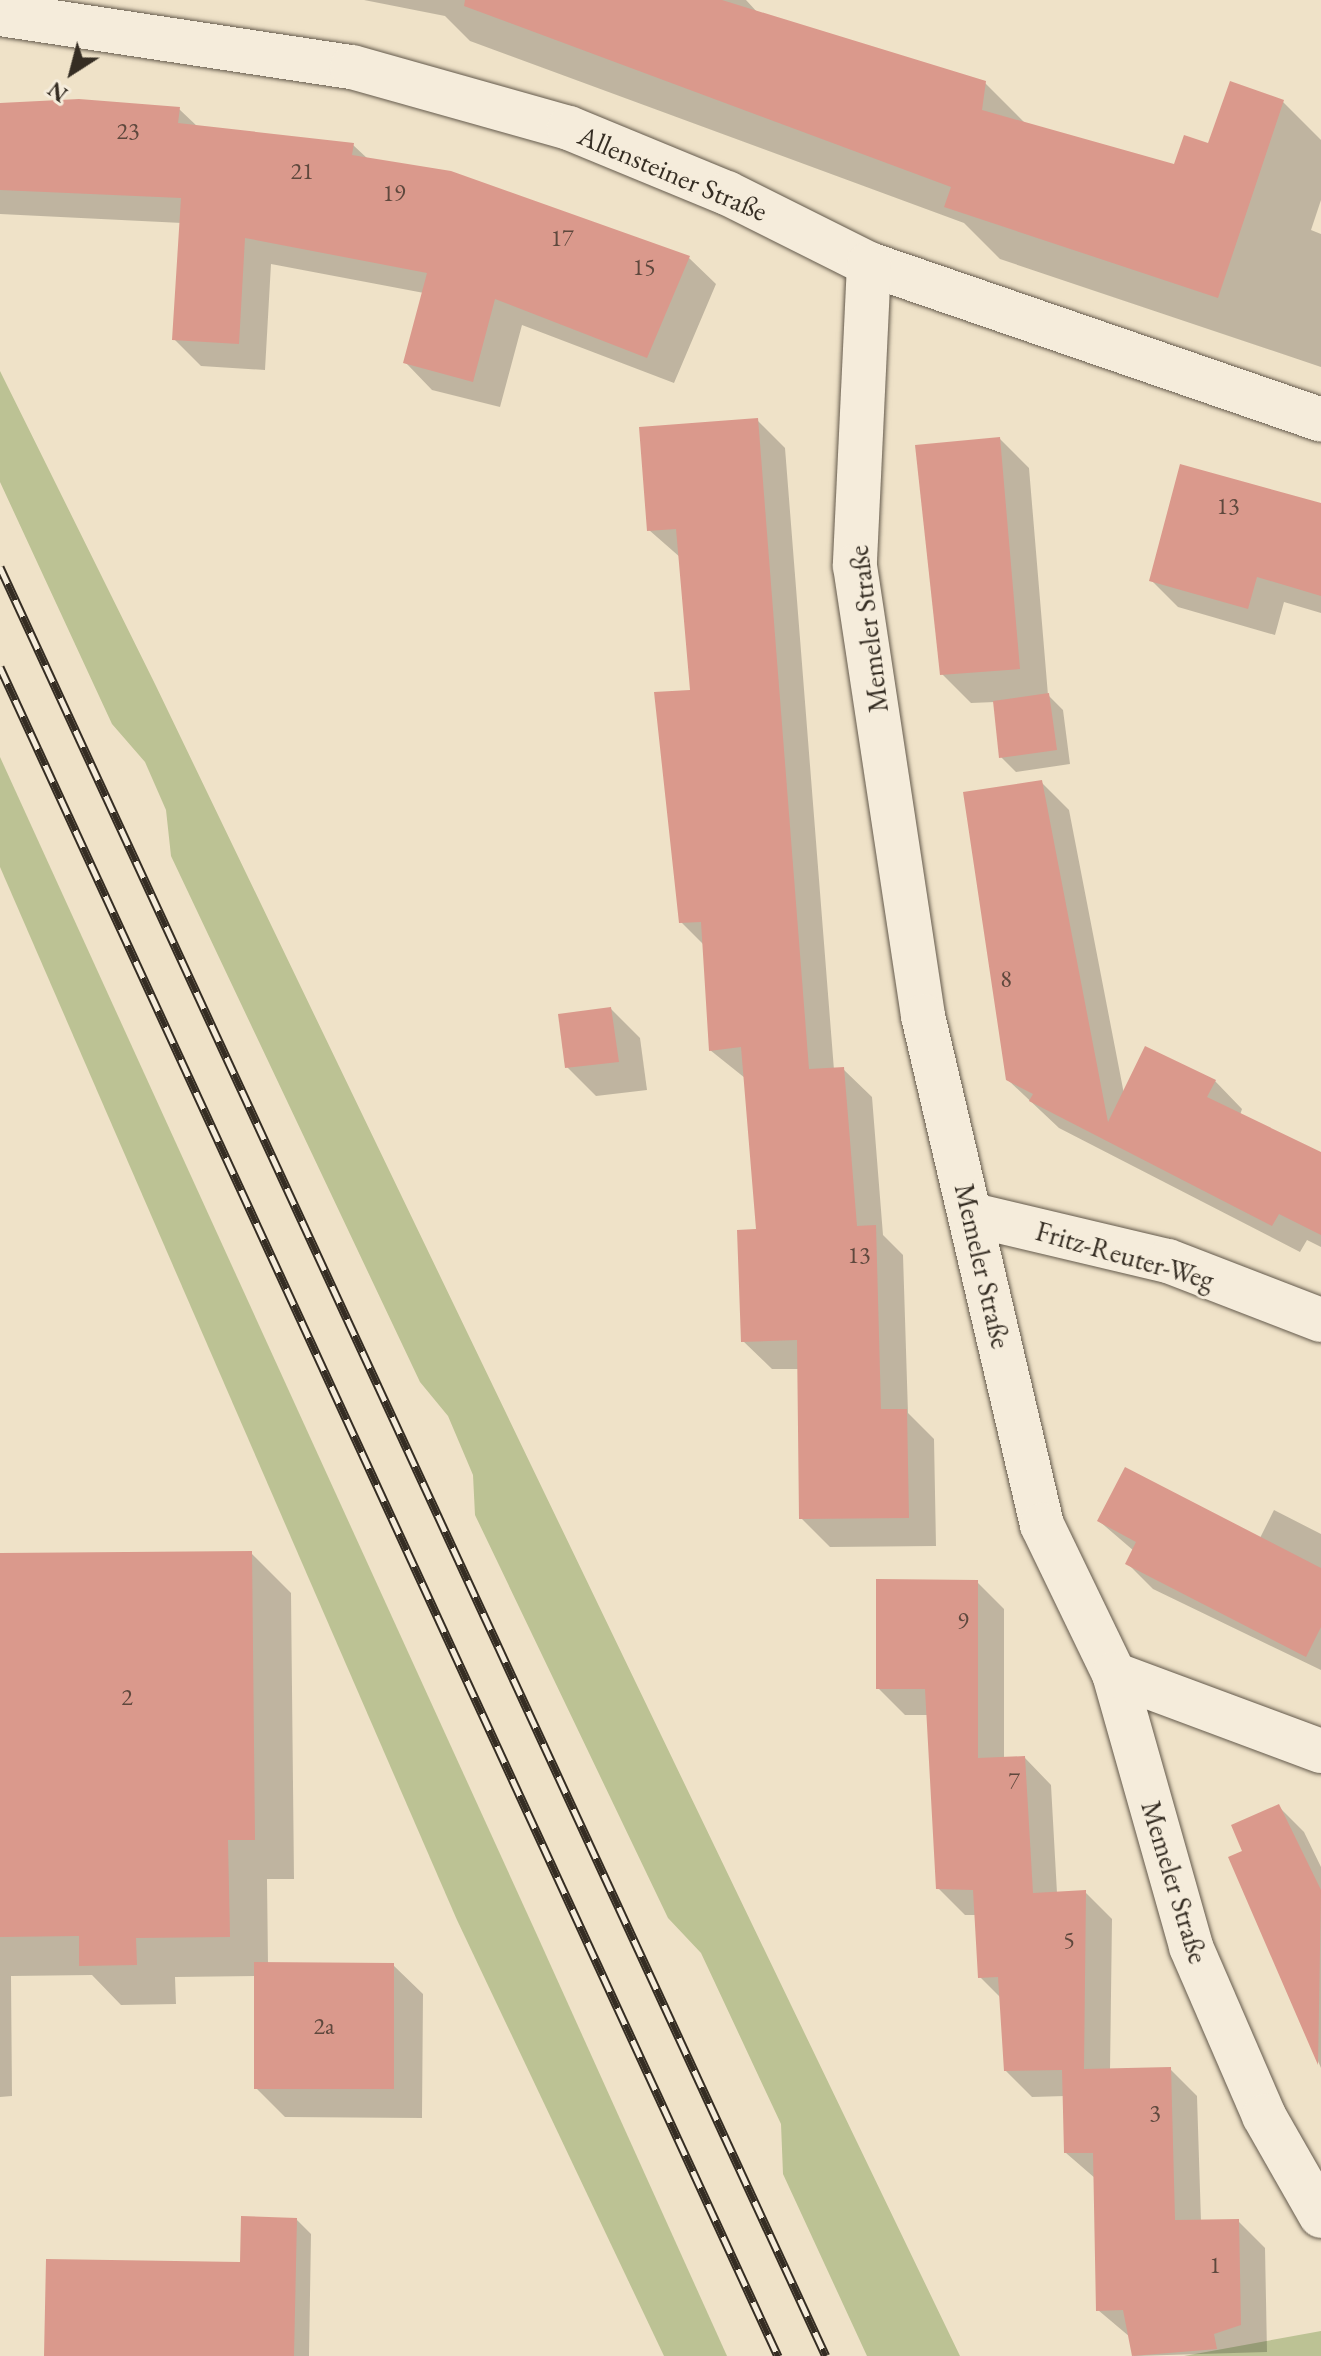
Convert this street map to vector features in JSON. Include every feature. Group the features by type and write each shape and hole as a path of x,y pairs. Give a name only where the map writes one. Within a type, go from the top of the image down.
{"street":[{"name":"Allensteiner Straße","path":"0,14 352,67 555,124 727,193 869,264 1321,420"},
{"name":"Memeler Straße","path":"869,264 855,566 923,1016 973,1215 1042,1525 1114,1674 1191,1947 1264,2116 1321,2216"},
{"name":"Fritz-Reuter-Weg","path":"973,1215 1168,1261 1321,1320"},
{"path":"1114,1674 1321,1751"}],"green space":[{"path":"0,371 155,684 960,2356 867,2356 783,2174 781,2124 701,1953 668,1918 475,1515 473,1475 448,1416 420,1382 171,856 166,810 145,762 112,724 0,482"},
{"path":"0,757 727,2356 664,2356 457,1920 0,867"},
{"path":"1321,2331 1321,2356 1184,2356"}],"building":[{"path":"465,0 722,0 986,81 982,110 1174,164 1184,135 1208,143 1230,81 1284,100 1218,298 944,207 951,187 464,6"},
{"path":"79,99 180,107 178,123 354,143 352,155 451,171 690,256 647,358 495,299 473,382 403,363 427,273 245,238 239,344 172,340 181,198 0,190 0,103"},
{"path":"758,418 809,1069 844,1067 857,1226 876,1225 881,1409 907,1409 909,1518 799,1519 797,1340 741,1342 737,1230 756,1229 741,1047 709,1051 701,922 679,923 654,692 690,690 676,529 647,531 639,427"},
{"path":"1000,437 1020,669 940,675 915,445"},
{"path":"1180,464 1321,503 1321,596 1257,577 1248,609 1149,581"},
{"path":"1049,693 1057,750 999,758 993,701"},
{"path":"1042,780 1108,1122 1145,1046 1216,1080 1207,1097 1321,1152 1321,1235 1279,1214 1272,1226 1029,1101 1033,1094 1006,1080 963,792"},
{"path":"611,1007 619,1062 565,1068 558,1014"},
{"path":"1125,1467 1321,1568 1321,1627 1306,1657 1125,1564 1136,1542 1097,1521"},
{"path":"252,1551 255,1840 228,1840 230,1937 136,1938 137,1965 79,1966 79,1936 0,1937 0,1553"},
{"path":"876,1579 978,1580 978,1758 1025,1756 1033,1893 1086,1890 1084,2069 1171,2067 1175,2220 1239,2219 1241,2325 1214,2334 1217,2349 1132,2356 1123,2310 1096,2311 1093,2153 1064,2153 1062,2070 1004,2071 998,1977 978,1978 973,1890 936,1889 925,1689 876,1689"},
{"path":"1279,1804 1321,1890 1318,2065 1228,1857 1242,1851 1231,1825"},
{"path":"254,1962 394,1963 394,2089 254,2089"},
{"path":"241,2216 297,2218 294,2356 44,2356 46,2259 240,2262"}],"railway":[{"path":"0,567 826,2356"},
{"path":"0,667 778,2356"}]}
